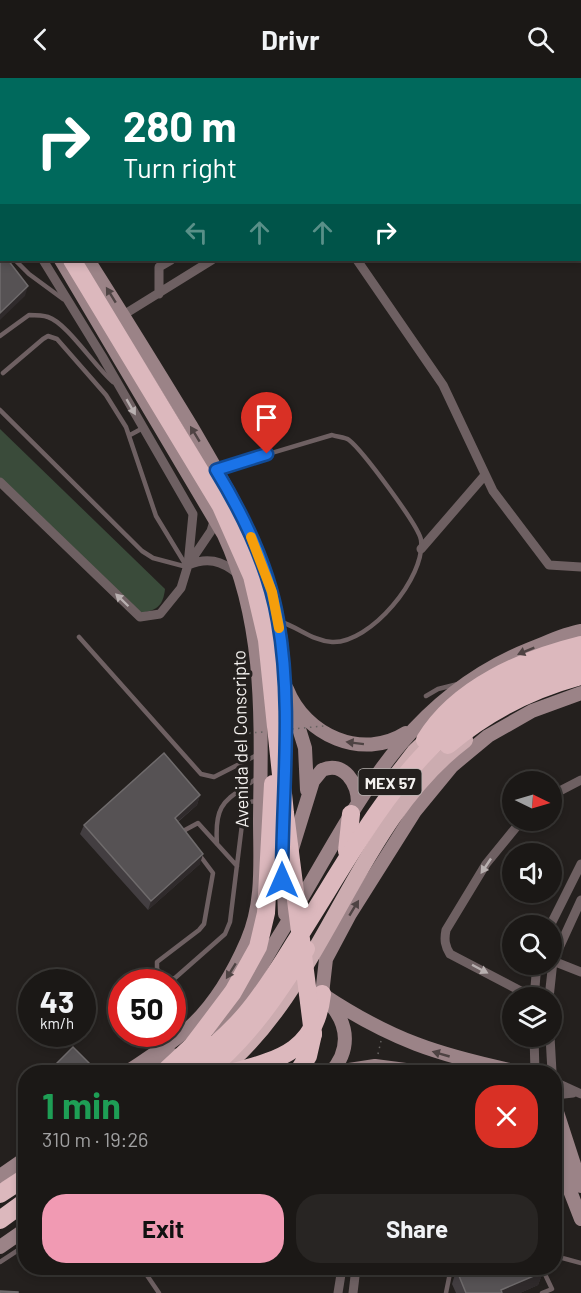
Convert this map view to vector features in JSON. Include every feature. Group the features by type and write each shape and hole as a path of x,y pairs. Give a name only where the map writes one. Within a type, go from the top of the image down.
{"highway":[{"path":"73,261 221,506 242,548 257,594 267,640 285,813 313,1018 311,1047 301,1065"},
{"path":"172,1065 193,1045 232,992 254,957 266,913 272,804 272,734 264,638 248,573 240,553 224,535"},
{"path":"410,768 426,737 441,718 474,690 537,659 581,645"},
{"name":"MEX 57","path":"189,1065 207,1052 236,1021 385,789 409,758 453,717 490,690 523,673 581,654"},
{"path":"189,1065 231,1031 261,995 384,802 437,738 488,699 521,682 581,662"},
{"path":"214,1065 235,1046 266,1010 385,820 430,762 465,731 501,708 540,689 581,676"},
{"name":"MEX 57","path":"226,1065 253,1040 276,1011 381,840 417,788 445,758 484,726 533,700 581,684"},
{"path":"346,851 355,809"},
{"path":"258,1065 281,1058 298,1047 320,1011 317,988"},
{"path":"0,1196 18,1184"},
{"path":"0,1220 18,1207"},
{"path":"0,1227 18,1215"}],"main road":[{"name":"Avenida del Conscripto","path":"61,261 95,331 195,485 224,535 241,576 258,659 261,801 258,903 254,925 238,959 213,999 189,1028 137,1065"},
{"path":"89,261 129,312 255,546 272,592 278,622 284,682 282,880 285,914"},
{"path":"158,1065 208,1032 230,1012 252,982 384,762 411,730 437,704 464,684 515,655 581,631"},
{"path":"258,659 264,638"},
{"path":"284,682 305,748 306,804"},
{"path":"317,988 326,959 350,914 415,811 452,766 488,736 532,711 581,693"},
{"path":"290,696 315,726 349,743 375,744 394,739 411,730"},
{"path":"282,880 315,777 322,770 331,767 344,771 352,780 355,809"},
{"path":"317,988 383,1032 437,1053 489,1065"},
{"path":"317,988 338,1012 345,1031 344,1050 335,1065"},
{"path":"209,1015 213,999"},
{"path":"562,1125 578,1169 581,1186"},
{"path":"0,1176 18,1164"},
{"path":"562,1170 581,1219"},
{"path":"0,1247 18,1235"}],"street":[{"path":"0,482 141,617 160,614 182,588 193,514 120,387 95,331 70,304 44,261"},
{"path":"95,331 210,261"},
{"path":"358,261 443,385 493,491 549,565 581,567"},
{"path":"158,263 159,294"},
{"path":"421,549 485,475"},
{"path":"187,566 210,531 215,518"},
{"path":"187,566 202,559 212,560 223,564 241,576"},
{"path":"562,790 581,780"},
{"path":"513,831 486,864 446,930 445,938 445,947 450,954 513,987"},
{"path":"556,915 581,864"},
{"path":"562,941 581,900"},
{"path":"562,965 581,972"},
{"path":"534,1047 535,1065"},
{"path":"551,1047 552,1065"},
{"path":"562,1086 577,1094"},
{"path":"562,1095 577,1094"},
{"path":"338,1293 341,1275"},
{"path":"353,1293 355,1275"}],"lane":[{"path":"16,261 29,274 70,304"},
{"path":"0,336 29,315 49,317 63,325 98,370 120,387"},
{"path":"3,373 43,339 48,336 57,339 106,395 130,435 156,516 187,566"},
{"path":"0,410 142,551 153,558 187,566"},
{"path":"130,435 143,428"},
{"path":"195,485 216,470 332,435 348,440 405,509 421,539 420,564 406,589 383,614 363,631 346,640 333,642 318,640 278,622"},
{"path":"79,637 201,774 214,777 261,752"},
{"path":"426,696 445,686 464,684"},
{"path":"217,844 216,817 220,807 231,795 261,775"},
{"path":"191,846 213,873 207,916 200,930 157,962 157,969 165,979 175,978 225,934 232,914 245,804 249,801 261,801"},
{"path":"185,838 185,830 196,823 237,866"},
{"path":"0,1262 18,1250"},
{"path":"562,1258 581,1263"},
{"path":"146,1275 157,1292"},
{"path":"446,1293 450,1275"},
{"path":"542,1293 552,1289 546,1275"},
{"path":"353,1293 361,1293"}],"path":[{"path":"376,1065 383,1032"}],"green space":[{"path":"0,429 165,589 158,607 138,613 0,479"}],"building":[{"path":"0,261 9,261 28,286 0,313"},
{"path":"164,753 200,795 175,818 203,854 151,901 84,825"},
{"path":"73,1047 91,1065 55,1065"},
{"path":"459,1275 536,1275 501,1290 502,1293 466,1293"},
{"path":"0,1291 18,1292 18,1293 0,1293"}],"slow traffic":[{"path":"251,537 272,592 279,628"}],"route":[{"path":"267,454 216,470 225,483 255,546 272,592 278,622 285,709 282,880"}]}
